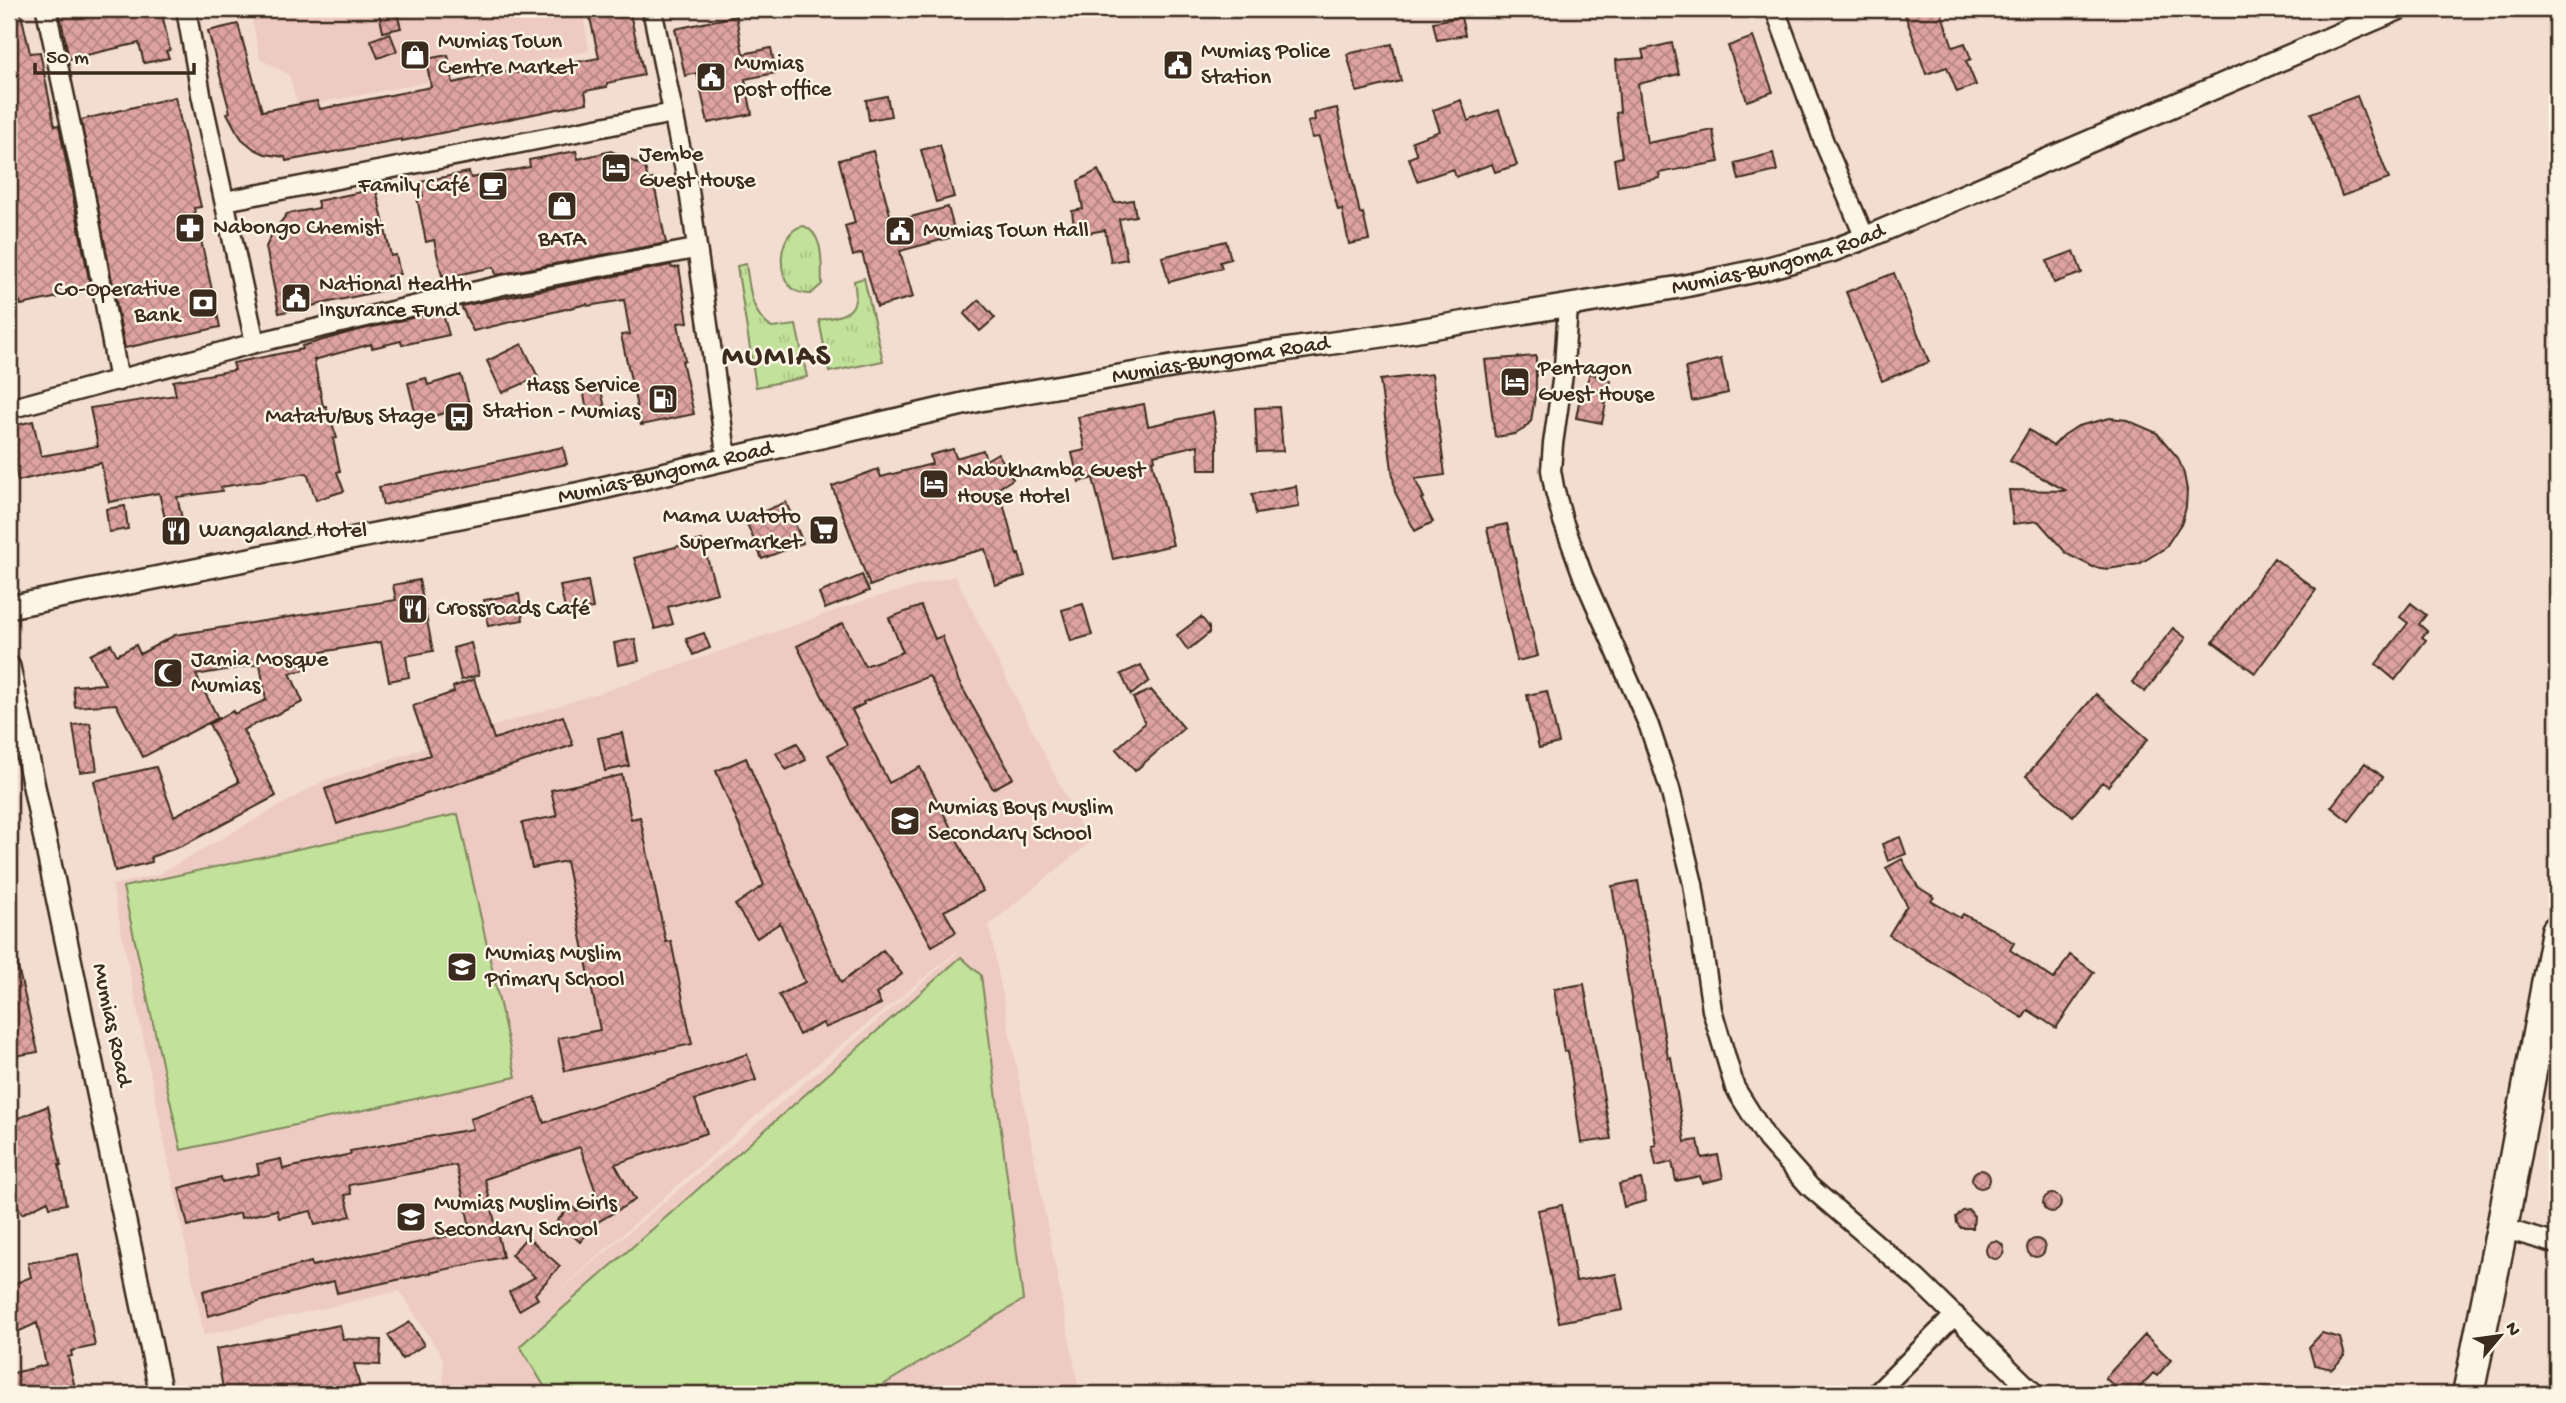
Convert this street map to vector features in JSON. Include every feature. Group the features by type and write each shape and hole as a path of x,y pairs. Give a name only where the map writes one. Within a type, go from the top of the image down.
{"highway":[{"path":"2468,1394 2557,931"}],"street":[{"path":"46,9 81,173 119,381"},
{"path":"186,9 201,94 255,343"},
{"path":"652,9 688,190 727,460"},
{"path":"1775,9 1824,142 1865,238"},
{"name":"Mumias-Bungoma Road","path":"9,607 554,499 979,400 1206,361 1568,306 1765,269 1831,251 1865,238 2398,9"},
{"path":"225,201 673,113"},
{"path":"9,410 255,343 503,285 695,249"},
{"path":"1568,306 1564,367 1553,444 1551,470 1554,487 1583,576 1649,726 1670,789 1693,884 1712,1010 1735,1088 1766,1139 1810,1187 1955,1314 2035,1394"},
{"name":"Mumias Road","path":"9,667 161,1394"},
{"path":"2502,1228 2557,1244"},
{"path":"1875,1394 1955,1314"}],"shaded area":[{"name":"Mumias Town Centre Market","path":"250,9 582,9 589,51 298,107 289,75 260,59"},
{"path":"955,576 1089,843 989,925 1080,1394 444,1394 443,1358 400,1291 204,1335 112,885 157,875 327,779 618,687 866,600","holes":["957,953 541,1307 776,1098"]}],"green space":[{"path":"804,226 816,236 821,260 822,284 811,294 794,290 788,284 782,265 784,244 789,235"},
{"path":"746,264 752,299 759,315 772,328 796,325 807,377 756,387 737,266"},
{"path":"864,278 883,361 829,372 819,320 849,311 855,300 854,281"},
{"path":"458,814 516,1077 181,1150 123,887"},
{"path":"961,957 981,975 1023,1300 868,1394 549,1394 520,1346"}],"building":[{"path":"9,9 20,9 30,53 40,52 55,126 59,125 91,290 21,305 20,302 9,304"},
{"path":"59,9 161,9 170,50 166,51 169,58 144,63 139,43 69,59"},
{"path":"588,9 629,9 644,75 585,91 587,103 402,141 286,161 285,157 254,149 236,130 227,113 230,112 208,31 238,24 262,111 317,101 320,109 431,87 426,59 448,55 453,83 515,69 516,73 599,58"},
{"path":"1903,9 1940,9 1953,47 1965,43 1971,59 1966,61 1976,85 1957,92 1947,67 1926,74"},
{"path":"396,10 401,28 383,32 379,13"},
{"path":"736,16 743,54 771,48 776,73 745,79 752,114 708,123 697,73 685,76 675,29"},
{"path":"1461,17 1465,35 1437,40 1433,22"},
{"path":"390,33 397,51 378,58 371,40"},
{"path":"1753,37 1773,92 1747,101 1728,46"},
{"path":"1672,43 1679,74 1638,84 1647,143 1713,130 1719,162 1659,173 1660,178 1618,186 1614,159 1622,157 1616,113 1620,112 1616,60 1644,58 1642,50"},
{"path":"1392,44 1401,81 1357,92 1347,54"},
{"path":"887,96 891,116 869,120 866,100"},
{"path":"2357,96 2389,179 2342,196 2311,113"},
{"path":"175,97 201,207 194,208 220,327 125,348 81,120"},
{"path":"1461,100 1468,121 1499,110 1517,165 1495,172 1492,164 1456,177 1453,169 1417,181 1409,158 1417,155 1412,141 1440,131 1433,110"},
{"path":"1337,108 1360,214 1363,213 1369,240 1349,244 1342,209 1338,210 1319,137 1312,138 1308,122 1315,120 1314,113"},
{"path":"940,145 954,197 936,202 921,150"},
{"path":"576,151 578,159 611,151 645,167 648,180 653,179 666,243 496,275 494,267 442,276 434,240 426,242 417,197 423,196 420,182 469,172 471,178 530,167 529,160"},
{"name":"Mumias Town Hall","path":"873,151 892,222 948,207 956,236 900,251 913,297 877,307 862,253 853,256 845,226 855,223 839,160"},
{"path":"1773,153 1777,171 1739,180 1735,163"},
{"path":"1098,170 1115,203 1133,200 1136,216 1119,219 1127,259 1111,262 1105,230 1088,233 1086,225 1074,227 1072,211 1083,209 1078,181"},
{"path":"376,189 391,256 396,255 400,274 387,276 390,289 279,313 266,247 273,232 287,214 319,208 317,201"},
{"path":"1226,241 1231,259 1220,262 1222,268 1169,282 1162,257"},
{"path":"2074,251 2082,273 2054,283 2047,261"},
{"path":"671,265 672,268 679,267 688,322 678,323 685,361 682,361 694,414 641,425 621,335 630,334 624,300 587,304 473,331 461,306"},
{"path":"1894,273 1929,362 1882,381 1846,292"},
{"path":"979,300 995,318 980,331 964,314"},
{"path":"442,311 449,335 402,345 401,341 372,348 371,344 314,360 323,406 326,406 337,438 333,439 340,471 337,472 344,491 316,500 307,473 221,487 222,491 177,497 187,540 171,544 159,493 109,502 101,463 18,481 9,440 9,427 33,421 41,456 98,446 90,408 176,395 173,381 235,370 233,363 303,349 302,346 351,332"},
{"path":"522,344 538,377 502,393 487,361"},
{"path":"1536,356 1536,390 1531,421 1515,434 1495,437 1485,360"},
{"path":"1721,359 1728,393 1692,401 1685,368"},
{"path":"1590,373 1611,381 1604,403 1602,423 1576,418 1580,397"},
{"path":"1432,374 1445,475 1415,479 1424,498 1421,499 1433,522 1415,531 1395,492 1380,380"},
{"path":"461,375 470,407 417,420 408,383 426,378 428,385"},
{"path":"600,386 605,408 587,411 583,389"},
{"path":"1144,404 1148,426 1213,412 1217,439 1217,470 1199,470 1198,445 1154,455 1155,460 1152,461 1173,545 1113,559 1093,478 1079,482 1072,453 1085,450 1078,417"},
{"path":"1279,407 1283,451 1257,452 1255,408"},
{"path":"2110,418 2127,420 2157,433 2178,458 2187,490 2182,522 2165,548 2139,564 2108,569 2093,567 2067,554 2038,521 2013,524 2009,490 2067,491 2010,461 2029,430 2053,446 2078,426"},
{"path":"563,447 567,464 383,505 379,487"},
{"path":"953,449 956,458 983,450 986,460 998,453 1013,479 999,488 1025,576 995,585 985,549 925,565 870,586 832,486 878,469 881,477 932,464 930,455"},
{"path":"1296,486 1299,507 1256,514 1252,494"},
{"path":"786,502 803,543 762,559 745,519"},
{"path":"125,506 128,529 109,532 106,509"},
{"path":"1507,524 1538,656 1517,661 1487,528"},
{"path":"702,540 717,593 668,607 673,624 655,629 634,558"},
{"path":"2274,558 2316,590 2255,673 2213,642"},
{"path":"862,575 869,591 825,609 819,593"},
{"path":"419,580 433,651 406,656 409,677 389,681 381,642 303,655 305,670 290,673 303,702 243,730 276,796 184,845 151,857 152,862 115,871 94,781 156,767 174,816 239,782 209,724 233,711 234,714 266,700 260,664 196,675 218,718 143,757 116,704 75,707 73,686 105,684 90,655 111,644 117,655 136,645 140,654 175,635 396,600 393,585"},
{"path":"588,581 593,608 566,613 560,586"},
{"path":"519,594 523,620 488,626 484,600"},
{"path":"2411,603 2426,615 2419,624 2427,631 2422,637 2426,640 2395,680 2376,664 2408,623 2400,617"},
{"path":"1083,604 1092,635 1071,641 1062,610"},
{"path":"921,606 935,639 942,636 959,682 1013,778 993,789 929,676 863,702 864,704 852,710 889,783 920,767 983,891 944,911 956,932 932,946 828,755 847,745 797,646 843,623 865,666 903,652 889,618"},
{"path":"1201,617 1209,627 1209,633 1188,650 1177,635"},
{"path":"2173,628 2186,638 2145,692 2132,682"},
{"path":"704,633 710,648 693,655 686,639"},
{"path":"635,639 639,661 618,665 614,643"},
{"path":"471,643 479,675 461,680 453,648"},
{"path":"1141,665 1149,681 1131,695 1121,674"},
{"path":"474,679 494,739 563,716 573,745 337,824 325,789 430,755 413,706 454,692 453,687"},
{"path":"1151,690 1184,728 1135,771 1116,749 1145,723 1133,698"},
{"path":"1547,691 1559,743 1539,748 1527,695"},
{"path":"2096,694 2148,739 2108,786 2102,782 2073,816 2026,776"},
{"path":"90,723 97,770 80,772 73,725"},
{"path":"622,733 629,766 605,771 598,738"},
{"path":"797,743 806,760 786,770 776,753"},
{"path":"746,758 841,983 883,950 902,974 876,994 881,1004 825,1028 823,1023 799,1035 779,995 805,982 780,923 757,938 735,905 764,885 716,771"},
{"path":"2365,763 2383,777 2349,821 2331,807"},
{"path":"622,775 631,819 640,817 666,942 671,941 692,1044 565,1071 558,1038 600,1030 566,861 532,868 522,823 557,816 551,790"},
{"path":"1900,837 1906,854 1888,861 1882,844"},
{"path":"1902,859 1918,887 1934,897 1931,901 1960,918 1963,914 1994,930 2014,943 2010,950 2054,979 2070,955 2094,972 2056,1028 2028,1010 2023,1018 1889,935 1907,905 1886,868"},
{"path":"1638,881 1685,1142 1698,1140 1702,1158 1718,1155 1723,1178 1702,1183 1700,1176 1676,1181 1672,1162 1656,1166 1652,1146 1656,1145 1612,886"},
{"path":"9,959 16,959 38,1052 9,1057"},
{"path":"1584,984 1611,1139 1581,1143 1568,1051 1564,1052 1554,989"},
{"path":"747,1054 756,1080 695,1100 707,1133 615,1164 635,1200 593,1225 580,1242 557,1221 571,1206 577,1211 598,1198 580,1147 485,1179 503,1257 337,1293 334,1281 208,1316 203,1291 311,1262 312,1266 471,1231 456,1165 349,1185 351,1194 345,1195 351,1216 315,1225 311,1211 279,1218 277,1210 241,1218 240,1213 188,1226 179,1188 221,1177 222,1182 259,1174 257,1164 281,1159 283,1169 351,1154 350,1151 473,1129 470,1119 535,1097 544,1123"},
{"path":"48,1106 61,1165 66,1204 50,1207 48,1201 22,1214 10,1191 17,1187 9,1168 9,1122"},
{"path":"1977,1170 1985,1170 1990,1179 1988,1186 1977,1188 1972,1183 1972,1175"},
{"path":"1641,1179 1646,1201 1624,1207 1619,1184"},
{"path":"2052,1194 2059,1196 2059,1210 2052,1212 2045,1210 2043,1203 2045,1196"},
{"path":"1562,1205 1576,1281 1616,1274 1623,1310 1559,1322 1538,1210"},
{"path":"1969,1210 1974,1216 1973,1228 1961,1228 1956,1217"},
{"path":"527,1237 560,1266 535,1294 538,1299 519,1310 509,1292 535,1277 511,1255"},
{"path":"2032,1239 2040,1239 2045,1248 2043,1255 2032,1257 2027,1252 2027,1244"},
{"path":"1991,1241 1999,1241 2004,1250 2002,1257 1991,1259 1986,1254 1986,1246"},
{"path":"78,1254 95,1346 71,1351 72,1356 68,1357 75,1388 50,1394 9,1394 9,1374 46,1365 37,1323 9,1336 9,1286 31,1277 28,1263"},
{"path":"410,1322 424,1345 402,1359 388,1335"},
{"path":"340,1325 343,1339 381,1340 380,1365 354,1364 360,1387 331,1394 224,1394 216,1349"},
{"path":"2322,1333 2340,1338 2345,1356 2332,1369 2314,1365 2309,1347"},
{"path":"2145,1335 2171,1360 2157,1376 2153,1373 2134,1394 2123,1394 2105,1378"}],"place":[{"name":"Mumias Town Centre Market","path":"415,55"},
{"name":"Mumias Police Station","path":"1178,65"},
{"name":"Mumias post office","path":"711,77"},
{"name":"Jembe Guest House","path":"616,168"},
{"name":"Family Café","path":"493,186"},
{"name":"BATA","path":"562,206"},
{"name":"Nabongo Chemist","path":"190,228"},
{"name":"Mumias Town Hall","path":"900,231"},
{"name":"National Health Insurance Fund","path":"296,298"},
{"name":"Co-Operative Bank","path":"203,303"},
{"name":"Pentagon Guest House","path":"1515,382"},
{"name":"Hass Service Station - Mumias","path":"663,399"},
{"name":"Matatu/Bus Stage","path":"459,417"},
{"name":"Nabukhamba Guest House Hotel","path":"934,484"},
{"name":"Mama Watoto Supermarket","path":"824,530"},
{"name":"Wangaland Hotel","path":"176,531"},
{"name":"Crossroads Café","path":"413,609"},
{"name":"Jamia Mosque Mumias","path":"168,673"},
{"name":"Mumias Boys Muslim Secondary School","path":"905,821"},
{"name":"Mumias Muslim Primary School","path":"462,967"},
{"name":"Mumias Muslim Girls Secondary School","path":"411,1217"}],"district":[{"name":"MUMIAS","path":"777,358"}]}
